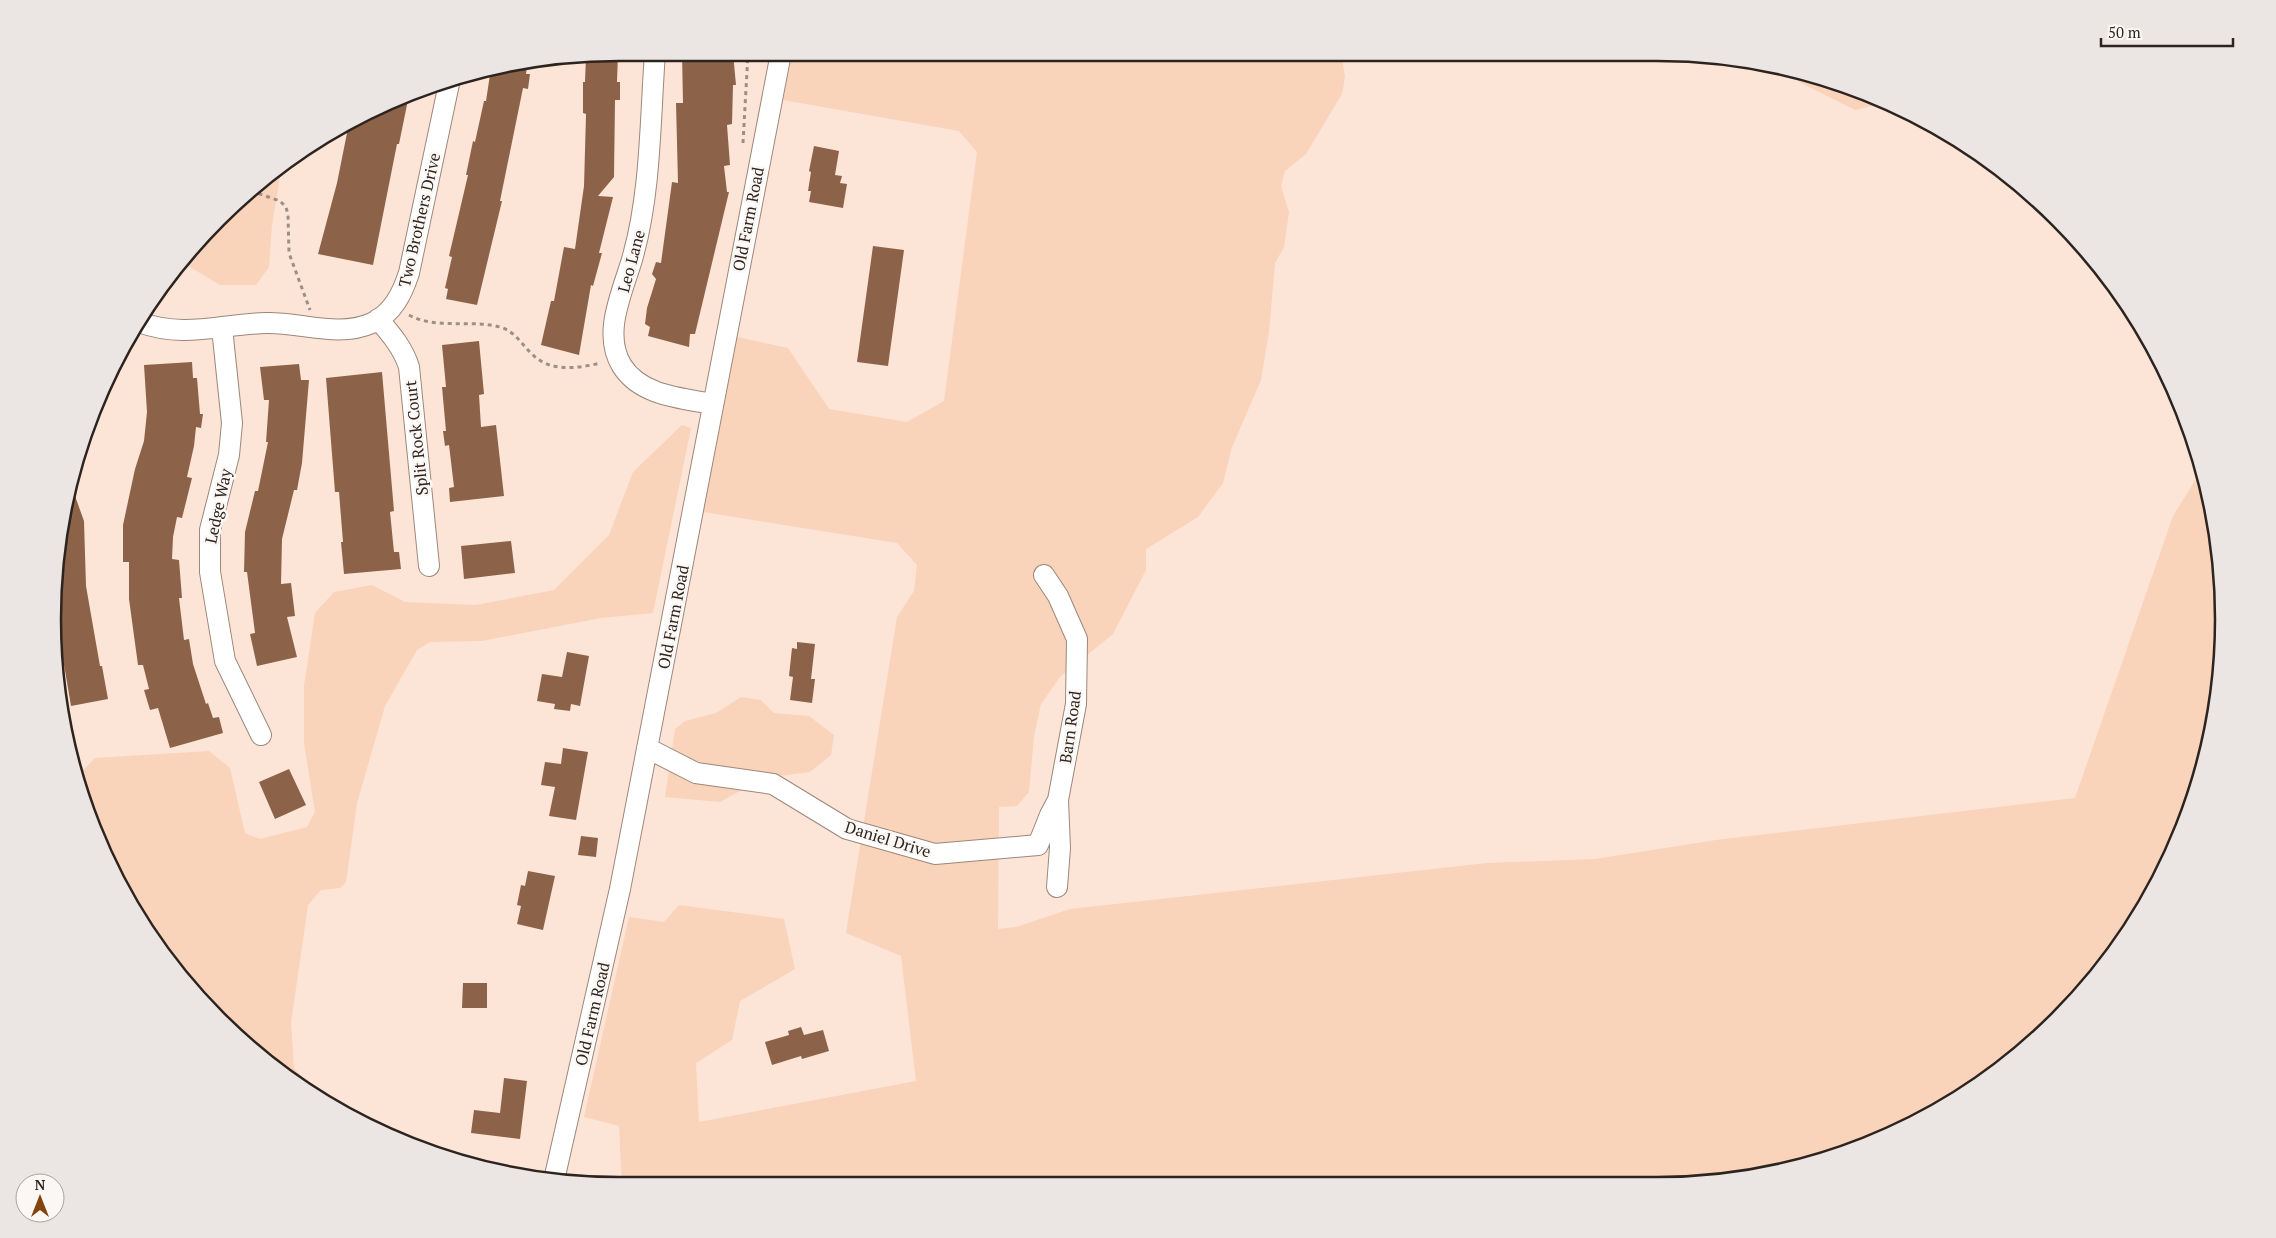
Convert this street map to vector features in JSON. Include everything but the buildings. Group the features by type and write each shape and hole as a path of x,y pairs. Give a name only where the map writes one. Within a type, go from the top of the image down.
{"street":[{"name":"Leo Lane","path":"654,61 644,198 634,255 614,327 616,352 629,376 639,384 662,393 713,404"},
{"name":"Old Farm Road","path":"556,1173 598,993 779,61"},
{"name":"Two Brothers Drive","path":"146,324 165,329 196,331 268,323 313,328 346,329 363,326 378,319 392,308 397,301 409,273 448,88"},
{"name":"Split Rock Court","path":"378,319 399,345 408,367 429,566"},
{"name":"Ledge Way","path":"222,328 231,406 231,438 210,530 210,572 225,661 262,736"},
{"name":"Barn Road","path":"1044,575 1058,596 1077,639 1076,704 1058,800 1060,848 1057,887"},
{"name":"Daniel Drive","path":"647,748 696,773 773,784 847,829 935,854 1038,845 1050,814 1058,800"}],"path":[{"path":"259,194 280,201 286,207 289,253 312,313"},
{"path":"405,312 423,321 497,326 508,330 518,338 531,354 550,365 581,368 604,363"}],"shaded area":[{"path":"790,61 1342,61 1345,77 1342,94 1306,154 1285,171 1281,186 1289,212 1284,247 1275,263 1269,332 1261,380 1232,447 1223,483 1198,517 1146,549 1146,570 1113,634 1060,677 1041,704 1034,736 1029,792 1017,806 999,807 998,929 1016,927 1070,909 1487,863 1595,859 1716,840 2075,798 2173,516 2197,478 2210,546 2214,583 2214,655 2210,692 2196,763 2185,798 2157,866 2140,898 2121,929 2076,987 2025,1038 1967,1083 1904,1119 1870,1134 1801,1158 1766,1166 1693,1176 1657,1177 622,1177 619,1126 584,1117 629,917 664,922 679,905 784,919 795,969 740,1001 732,1040 696,1063 699,1122 916,1081 901,956 846,933 897,617 914,591 917,565 897,543 703,512 737,337 788,348 829,409 907,422 944,401 977,152 959,131 783,100"},
{"path":"1795,79 1836,91 1874,106 1855,110"},
{"path":"280,176 272,225 269,267 256,285 220,285 188,266 225,225"},
{"path":"682,425 691,428 653,613 601,618 482,641 430,642 417,650 385,706 357,803 346,882 340,888 321,890 308,905 291,1023 294,1068 304,1079 251,1038 225,1013 200,987 155,929 119,866 104,832 82,771 95,758 209,751 230,768 245,833 260,839 307,827 315,812 304,743 304,686 315,613 334,592 372,585 405,602 476,605 554,590 609,535 633,472"},
{"path":"741,697 761,700 774,713 809,716 834,735 831,755 810,772 763,778 720,802 665,797 675,729 685,721 716,713"}]}
